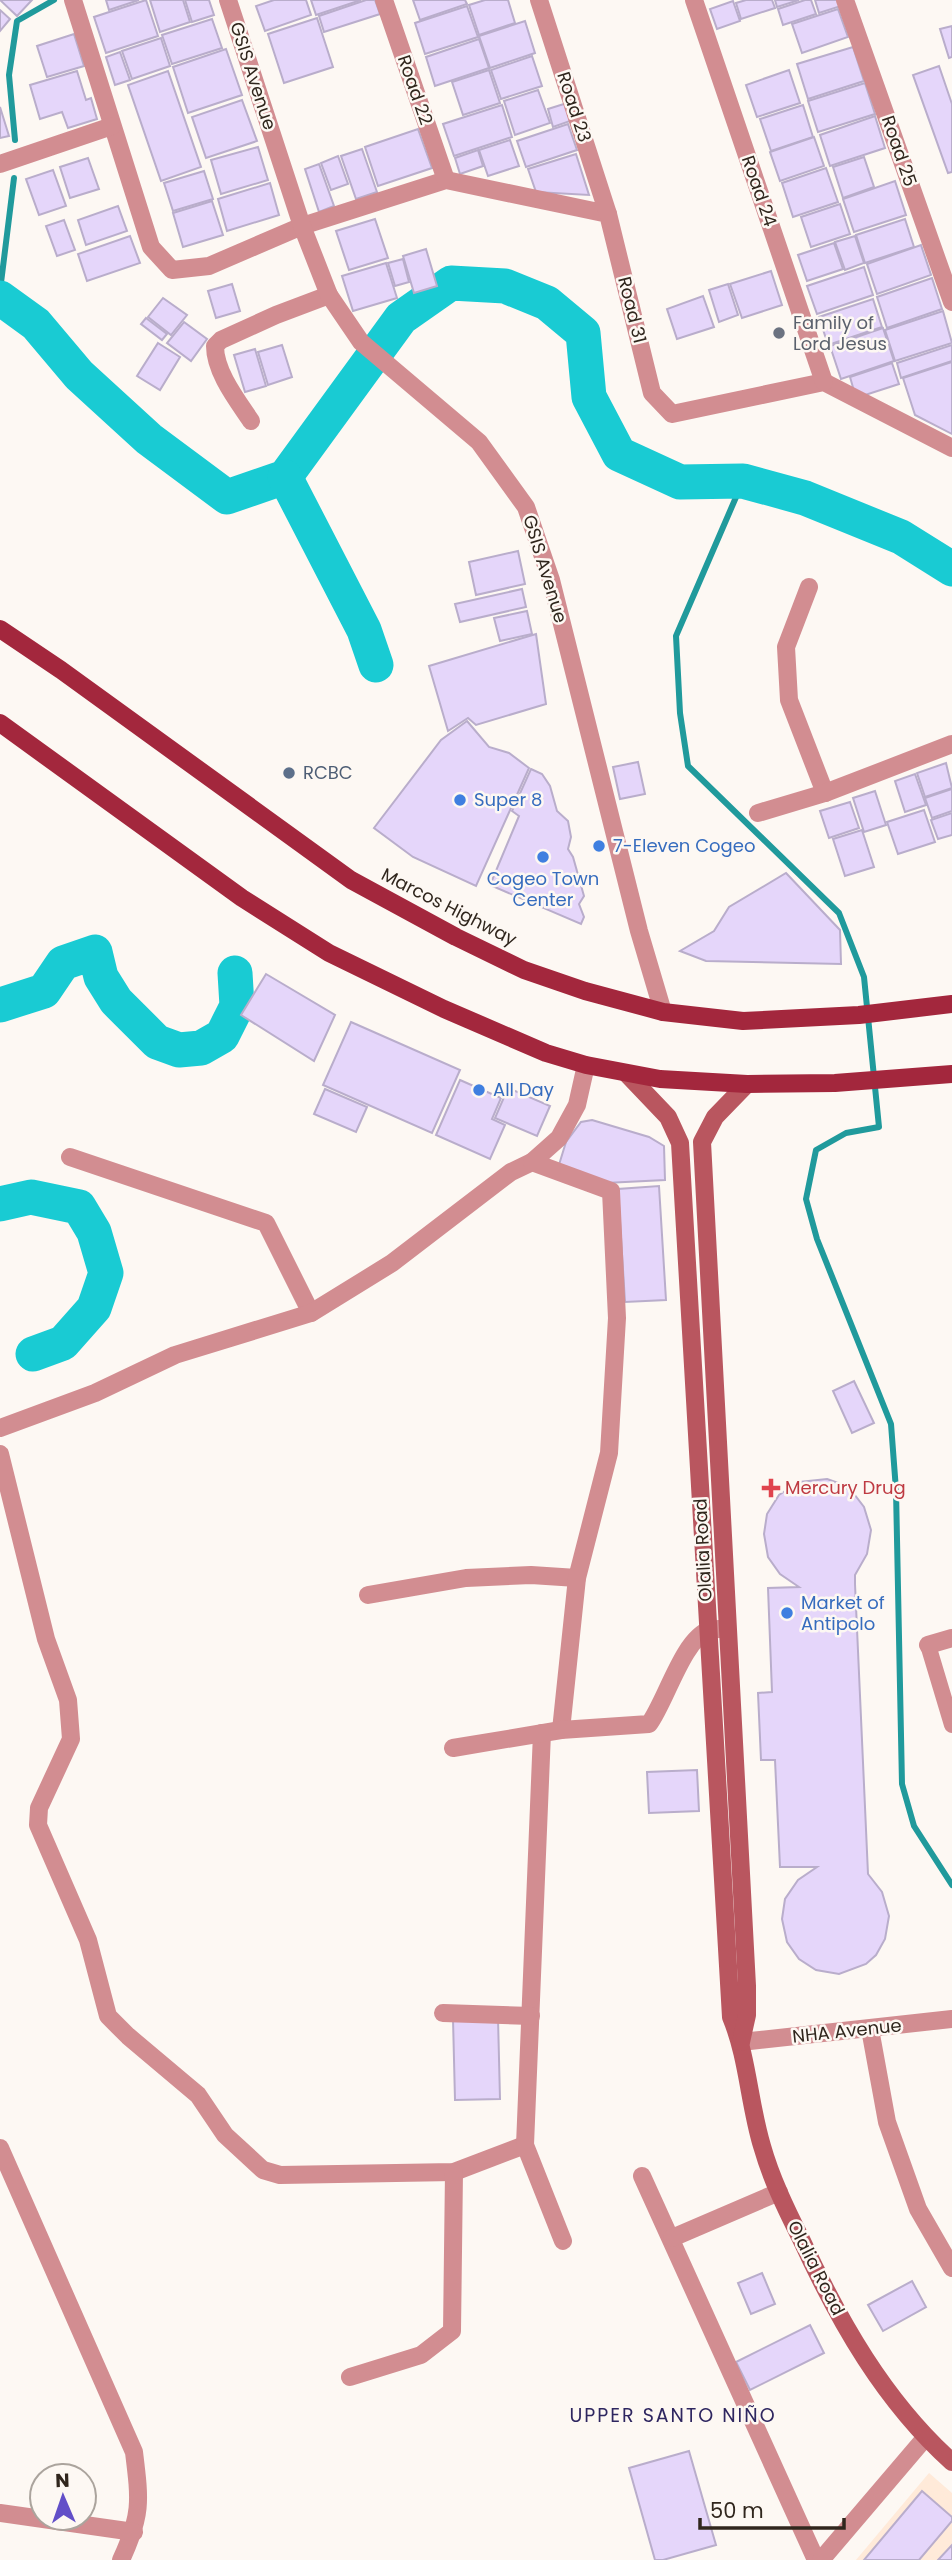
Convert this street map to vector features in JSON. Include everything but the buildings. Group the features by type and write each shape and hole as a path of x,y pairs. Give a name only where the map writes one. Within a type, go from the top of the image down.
{"main road":[{"name":"Marcos Highway","path":"0,629 61,670 351,880 456,937 524,970 663,1012 743,1021 859,1016 952,1004"},
{"path":"0,723 242,898 329,953 456,1014 546,1053 627,1074 660,1079 747,1084 859,1081 952,1074"},
{"name":"Olalia Road","path":"627,1074 668,1117 680,1143 731,2017 741,2042 762,2145 779,2192 823,2287 881,2385 925,2438 952,2462"},
{"name":"Olalia Road","path":"741,2042 747,2015 747,1986 702,1142 715,1117 747,1084"}],"street":[{"path":"73,0 151,247 173,270 209,265 302,226 446,180 608,214"},
{"name":"GSIS Avenue","path":"228,0 302,226 329,295 361,342 479,442 526,507 551,580 639,931 663,1012"},
{"name":"Road 22","path":"384,0 446,180"},
{"name":"Road 23","path":"539,0 608,214"},
{"name":"Road 24","path":"694,0 824,382"},
{"name":"Road 25","path":"845,0 952,302"},
{"path":"0,164 112,126"},
{"name":"Road 31","path":"608,214 652,393 671,414 824,382"},
{"path":"251,421 222,373 215,346 221,340 276,315 329,295"},
{"path":"824,382 952,448"},
{"path":"809,587 786,647 789,700 825,793"},
{"path":"758,813 825,793 952,744"},
{"path":"0,1428 95,1394 175,1355 311,1313 392,1263 511,1172 532,1162 559,1138 577,1105 586,1065"},
{"path":"70,1157 265,1223 311,1313"},
{"path":"532,1162 611,1191 617,1318 609,1453 577,1578 561,1730"},
{"path":"0,1454 46,1639 68,1700 71,1739 39,1808 38,1825 88,1940 108,2016 198,2095 225,2135 263,2170 280,2175 454,2172 525,2145"},
{"path":"369,1595 466,1578 577,1578"},
{"path":"453,1748 561,1730 649,1724 658,1711 686,1651 707,1630 728,1628"},
{"path":"952,1638 928,1645 952,1725"},
{"path":"542,1733 525,2145 564,2242"},
{"path":"443,2013 531,2016"},
{"name":"NHA Avenue","path":"741,2042 952,2020"},
{"path":"870,2029 887,2122 918,2209 952,2268"},
{"path":"0,2148 134,2452 140,2500 134,2532 121,2560"},
{"path":"350,2377 422,2356 452,2331 454,2172"},
{"path":"642,2176 818,2560 925,2438"},
{"path":"672,2238 779,2192"},
{"path":"0,2513 134,2532"}],"shaded area":[{"path":"929,2473 952,2493 952,2560 856,2560"}],"waterway":[{"path":"15,140 9,75 17,21 54,0"},
{"path":"0,291 14,178"},
{"path":"0,298 36,324 79,375 149,439 227,497 285,477 401,318 451,283 505,286 547,303 583,333 589,397 619,454 680,482 743,481 805,498 901,537 952,569"},
{"path":"285,477 364,630 376,665"},
{"path":"743,481 676,636 680,713 688,766 839,913 864,977 879,1127 846,1133 816,1150 806,1199 817,1239 891,1424 896,1490 902,1784 914,1826 952,1885"},
{"path":"0,1005 44,991 63,963 95,952 101,977 116,1001 157,1042 179,1050 201,1048 222,1036 237,1006 235,973"},
{"path":"0,1204 31,1197 79,1207 94,1232 106,1273 94,1308 63,1343 33,1354"}],"place":[{"name":"Family of Lord Jesus","path":"779,333"},
{"name":"RCBC","path":"289,773"},
{"name":"Super 8","path":"460,800"},
{"name":"7-Eleven Cogeo","path":"599,846"},
{"name":"Cogeo Town Center","path":"543,857"},
{"name":"All Day","path":"479,1090"},
{"name":"Mercury Drug","path":"771,1488"},
{"name":"Market of Antipolo","path":"787,1613"}],"district":[{"name":"UPPER SANTO NIÑO","path":"673,2415"}]}
